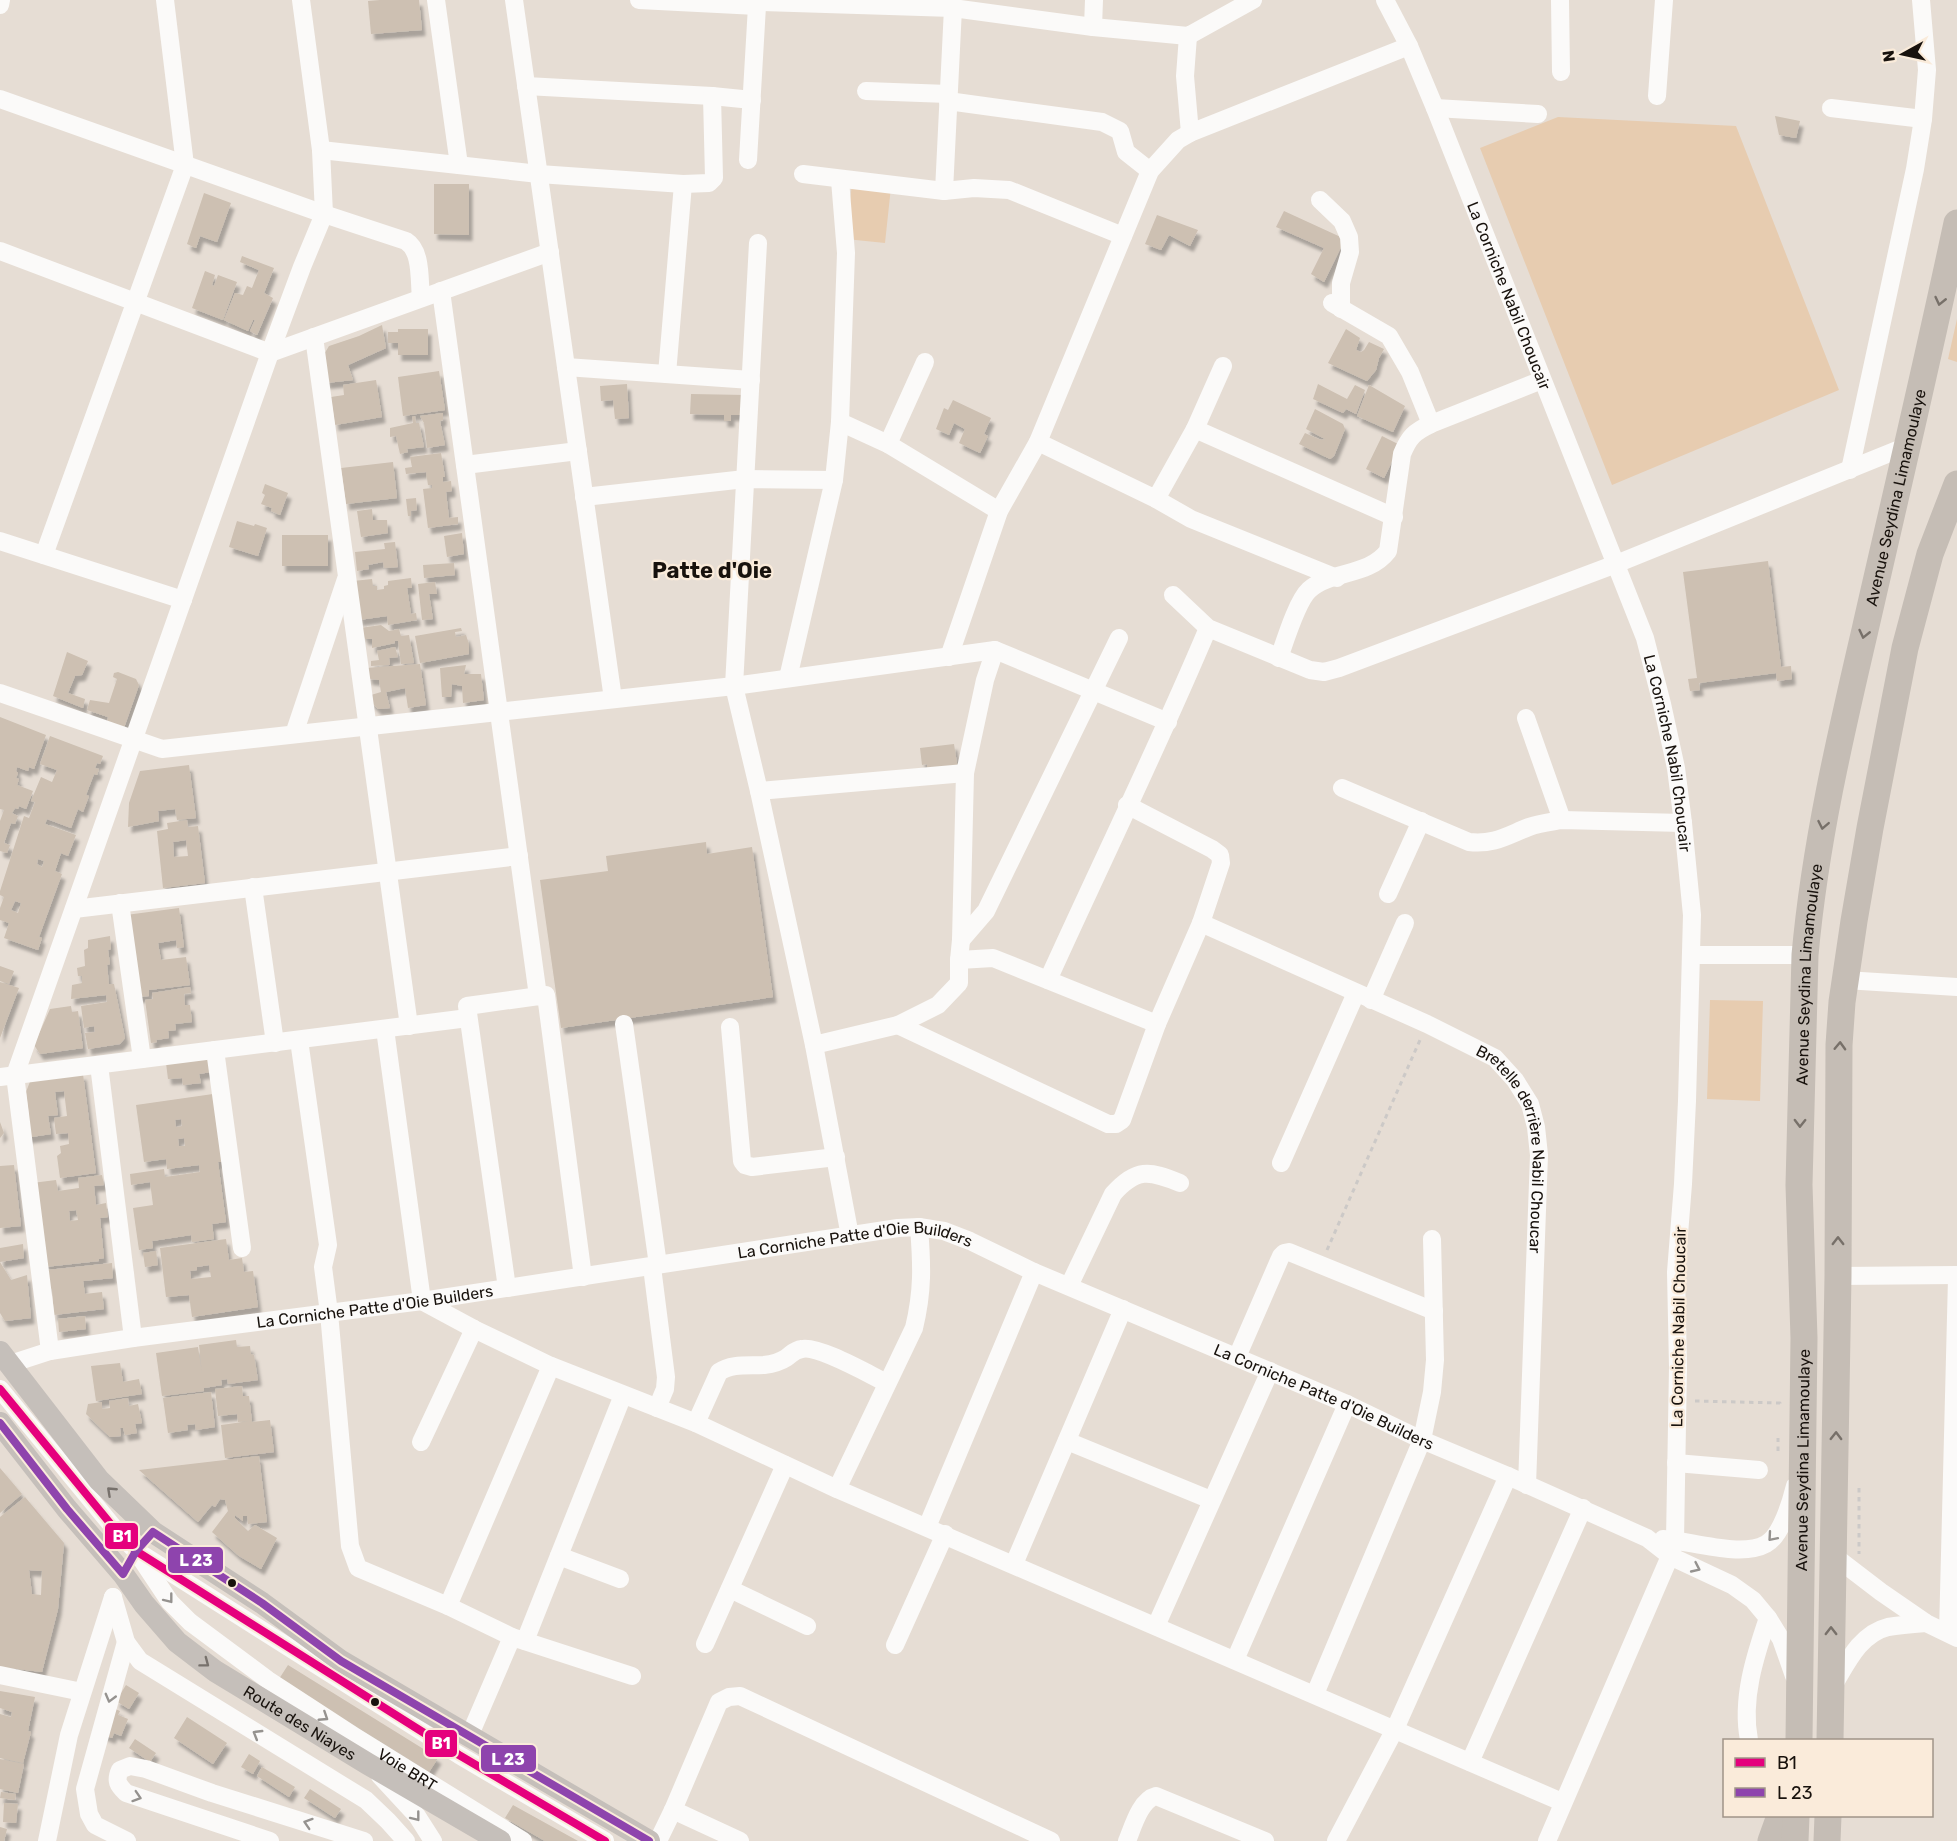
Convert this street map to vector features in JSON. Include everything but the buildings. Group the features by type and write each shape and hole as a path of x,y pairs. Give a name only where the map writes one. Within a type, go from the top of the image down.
{"highway":[{"name":"Avenue Seydina Limamoulaye","path":"1799,1739 1804,1338 1799,1185 1805,955 1813,876 1832,776 1957,223"},
{"name":"Avenue Seydina Limamoulaye","path":"1830,1739 1838,1276 1839,1045 1845,980 1879,780 1905,648 1930,554 1957,484"},
{"path":"1771,1841 1779,1817"},
{"path":"1796,1817 1796,1841"},
{"path":"1827,1841 1828,1817"}],"main road":[{"path":"5,1358 99,1480 153,1532 262,1603 341,1661 649,1841"},
{"name":"Route des Niayes","path":"0,1424 177,1642 215,1671 500,1841"}],"street":[{"path":"0,5 1,0"},
{"path":"44,555 185,165 165,0"},
{"path":"50,1351 7,1076 74,909 270,353 324,214 321,150 301,0"},
{"path":"436,0 459,165"},
{"path":"514,0 613,699"},
{"path":"639,0 925,4 953,8 1005,8 1093,27 1188,36 1253,0"},
{"path":"1093,27 1094,0"},
{"name":"La Corniche Nabil Choucair","path":"1385,0 1409,46 1435,108 1645,638 1676,768 1692,915 1683,1184 1676,1272 1677,1400 1673,1548"},
{"path":"1560,0 1561,72"},
{"path":"1657,96 1664,0"},
{"path":"1850,470 1915,169 1923,119 1927,70 1921,0"},
{"path":"748,160 759,3"},
{"path":"944,190 953,8"},
{"path":"1188,36 1185,76 1190,133"},
{"path":"949,657 999,511 1038,442 1150,171 1178,140 1190,133 1409,46"},
{"path":"526,86 752,100"},
{"path":"866,91 948,98 1102,122 1120,131 1126,152 1150,171"},
{"path":"321,150 539,174 684,184 709,183 714,178 712,96"},
{"path":"0,99 406,241 416,252 421,298"},
{"path":"1435,108 1538,114"},
{"path":"1831,108 1923,119"},
{"path":"803,174 944,190 974,188 1009,190 1123,236"},
{"path":"788,678 834,480 840,422 846,253 840,180"},
{"path":"667,374 684,184"},
{"path":"1320,200 1342,221 1349,237 1350,252 1336,306 1389,336 1410,372 1431,424"},
{"path":"758,243 734,686 814,1045 850,1236"},
{"path":"0,251 270,353 550,252"},
{"path":"441,291 538,996"},
{"path":"314,337 409,1026"},
{"path":"888,444 925,362"},
{"path":"1156,499 1195,429 1223,366"},
{"path":"566,367 750,380"},
{"path":"1279,658 1301,601 1308,591 1317,584 1381,560 1388,551 1402,454 1408,439 1420,429 1431,424 1542,380"},
{"path":"840,422 888,444 999,511"},
{"path":"1195,429 1394,517"},
{"path":"1038,442 1156,499 1191,519 1336,578"},
{"path":"1173,595 1208,628 1310,670 1324,672 1616,564 1907,446"},
{"path":"465,465 578,451"},
{"path":"584,497 745,479 834,480"},
{"path":"0,541 183,600"},
{"path":"294,734 347,576"},
{"path":"1048,980 1127,805 1168,723 1208,628"},
{"path":"961,940 986,911 1119,638"},
{"path":"814,1045 898,1025 938,1005 959,983 965,773 985,680 995,650"},
{"path":"0,693 162,749 734,686 995,650 1168,723"},
{"path":"1526,717 1562,820"},
{"path":"759,791 965,773"},
{"path":"1342,788 1470,842 1483,844 1500,840 1545,822 1562,820 1683,823"},
{"path":"898,1025 1108,1124 1116,1124 1122,1120 1157,1024 1201,923 1221,863 1220,855 1212,849 1127,805"},
{"path":"1388,894 1420,820"},
{"path":"74,909 519,856"},
{"path":"253,887 275,1043"},
{"path":"120,903 142,1059"},
{"name":"Bretelle derrière Nabil Choucar","path":"1201,923 1427,1023 1495,1058 1515,1080 1530,1104 1536,1127 1539,1155 1527,1485"},
{"path":"1281,1163 1364,997 1405,923"},
{"path":"1691,955 1805,955"},
{"path":"958,960 993,958 1157,1024"},
{"path":"1845,980 1957,987"},
{"path":"507,1288 467,1006 546,995 583,1277"},
{"path":"7,1076 468,1018"},
{"path":"624,1024 655,1266 666,1377 665,1389 657,1408"},
{"path":"730,1027 742,1161 745,1165 752,1167 836,1157"},
{"path":"385,1029 422,1301 551,1366 696,1423 837,1489 1562,1802"},
{"path":"299,1040 328,1245 323,1267 350,1546 358,1568 519,1639 632,1676"},
{"path":"215,1050 242,1248"},
{"path":"99,1065 134,1338"},
{"path":"1068,1286 1113,1194 1124,1182 1136,1174 1150,1172 1180,1183"},
{"path":"837,1489 914,1328 920,1303 922,1267 919,1227"},
{"name":"La Corniche Patte d'Oie Builders","path":"5,1358 134,1338 422,1301 919,1227 970,1241 1034,1272 1347,1404 1422,1440 1673,1548"},
{"path":"1315,1694 1422,1440 1432,1392 1435,1360 1432,1239"},
{"path":"1237,1357 1284,1253 1289,1252 1434,1311"},
{"path":"927,1527 1034,1272"},
{"path":"1834,1556 1926,1623 1952,1635 1957,1276 1838,1276"},
{"path":"1014,1564 1123,1309"},
{"path":"421,1442 474,1329"},
{"path":"696,1423 719,1372 733,1366 774,1363 785,1359 794,1351 805,1348 819,1350 887,1383"},
{"path":"448,1606 551,1366"},
{"path":"1156,1626 1270,1371"},
{"name":"Voie BRT","path":"0,1389 114,1528 136,1551 170,1602 190,1622 268,1680 524,1841"},
{"path":"469,1737 559,1556 623,1395"},
{"path":"1235,1660 1347,1404"},
{"path":"1067,1441 1211,1500"},
{"path":"1673,1548 1748,1549 1767,1544 1782,1525 1791,1502 1804,1444"},
{"path":"1676,1463 1759,1470"},
{"path":"705,1644 785,1465"},
{"path":"1336,1841 1395,1729 1508,1476"},
{"path":"1470,1762 1583,1508"},
{"path":"47,1841 69,1735 113,1597 136,1551 153,1532"},
{"path":"895,1645 945,1534"},
{"path":"1673,1548 1732,1585 1752,1600 1768,1618 1781,1639 1801,1701"},
{"path":"1547,1841 1673,1548"},
{"name":"Voie BRT","path":"136,1551 459,1755 605,1841"},
{"path":"559,1556 620,1579"},
{"path":"730,1589 807,1626"},
{"path":"113,1597 126,1642 140,1661 366,1800 406,1841"},
{"path":"1749,1739 1747,1708 1752,1666 1768,1618"},
{"path":"1831,1689 1855,1650 1874,1633 1886,1628 1926,1623"},
{"path":"126,1642 85,1789 89,1814 95,1825 127,1841"},
{"path":"0,1675 82,1692"},
{"path":"658,1841 719,1702 729,1697 740,1696 1052,1841"},
{"path":"368,1764 417,1816 433,1841"},
{"path":"270,1841 126,1793 118,1784 117,1776 120,1770 130,1766 146,1769 212,1793 364,1841"},
{"path":"1127,1841 1145,1803 1150,1797 1156,1796 1265,1841"},
{"path":"673,1810 740,1841"}],"path":[{"path":"1320,1266 1427,1023"},
{"path":"1677,1400 1780,1403"},
{"path":"1859,1510 1859,1575"}],"shaded area":[{"path":"1558,117 1736,126 1839,390 1612,485 1480,148"},
{"path":"852,183 891,187 885,243 846,239"},
{"path":"1957,319 1957,362 1948,359"},
{"path":"1710,1000 1763,1001 1760,1101 1707,1099"}],"transit line":[{"name":"B1","path":"0,1389 114,1528 136,1551 459,1755 605,1841"},
{"path":"0,1423 67,1509 123,1574 136,1551 153,1532 262,1603 341,1661 649,1841"}],"district":[{"name":"Patte d'Oie","path":"712,570"}]}
